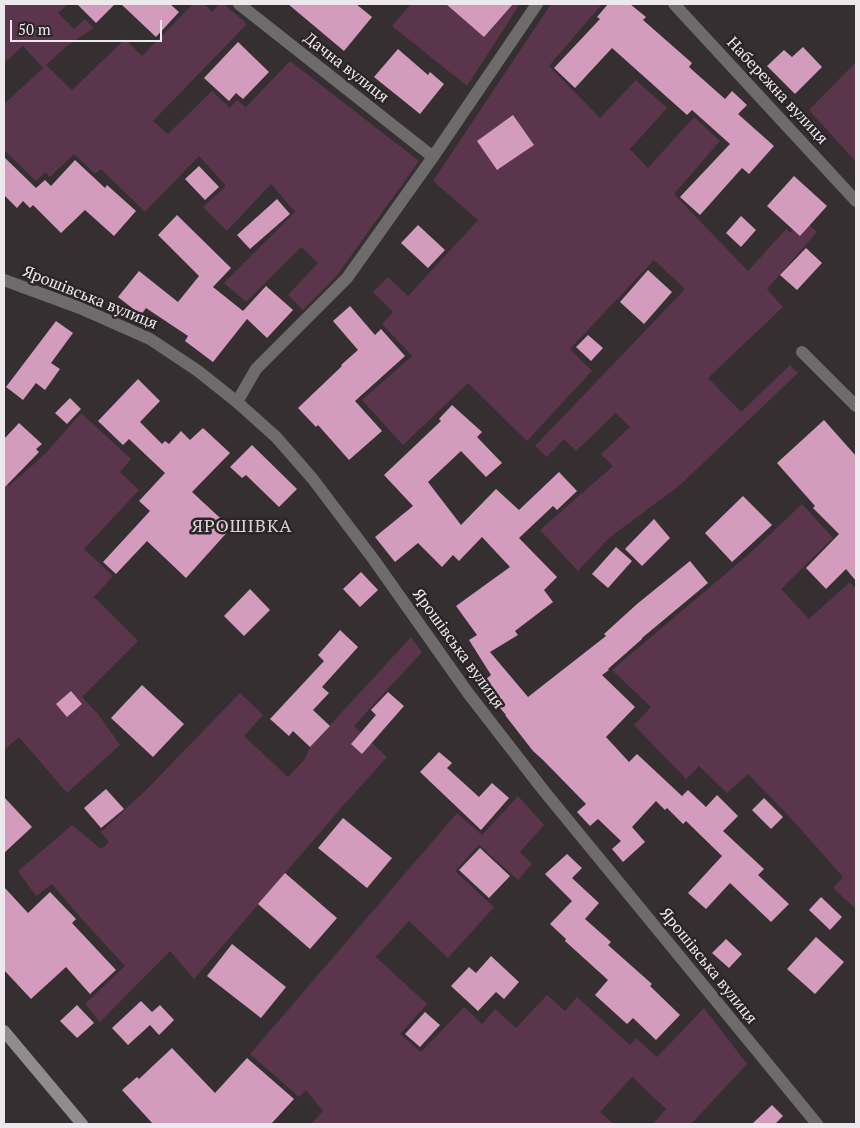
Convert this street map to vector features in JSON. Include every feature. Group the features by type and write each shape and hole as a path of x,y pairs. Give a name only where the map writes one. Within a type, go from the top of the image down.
{"street":[{"name":"Дачна вулиця","path":"239,4 433,157"},
{"path":"237,402 256,370 347,278 433,157 537,4"},
{"name":"Набережна вулиця","path":"674,4 856,201"},
{"name":"Ярошівська вулиця","path":"4,280 80,308 150,339 198,371 276,436 312,478 374,560 468,694 532,776 817,1124"},
{"path":"802,352 856,406"},
{"path":"5,1035 82,1124"}],"shaded area":[{"path":"4,4 68,4 58,13 74,29 85,19 94,28 67,46 46,65 72,90 125,39 142,56 193,4 204,4 212,12 219,4 224,4 247,24 153,121 168,134 212,91 230,108 237,100 246,107 290,61 419,161 335,278 303,310 288,295 318,263 301,247 246,302 224,283 295,212 271,184 227,231 203,207 226,186 199,156 145,212 101,169 95,174 74,154 50,177 45,172 36,181 4,150 4,104 43,68 23,46 4,63"},
{"path":"411,4 520,4 467,86 392,26"},
{"path":"551,4 602,4 549,66 600,118 636,80 667,108 630,149 648,168 694,117 720,141 674,194 748,271 786,229 790,233 803,219 817,232 767,289 783,307 708,378 741,412 790,365 798,373 680,485 609,538 578,571 540,530 613,466 601,454 630,427 616,413 576,451 564,439 547,457 535,446 685,289 654,260 570,349 592,371 527,441 468,383 403,445 362,400 412,356 382,324 393,312 373,292 388,277 408,296 478,220 433,181"},
{"path":"856,62 856,162 809,110"},
{"path":"81,413 131,459 120,472 139,490 84,549 113,576 94,597 138,641 82,697 98,714 120,745 67,793 19,737 4,750 4,481 9,486 45,454"},
{"path":"802,504 833,538 781,589 809,619 850,582 856,589 856,909 833,888 843,877 788,815 748,774 727,793 699,766 686,779 634,725 651,707 612,670 749,554"},
{"path":"411,637 422,652 354,726 387,757 194,979 170,951 100,1022 85,1004 125,966 52,884 36,896 18,871 72,825 101,849 109,842 101,832 147,789 240,693 263,715 244,736 288,777 305,759 310,747"},
{"path":"518,796 544,825 520,852 532,864 518,880 479,845 455,871 494,907 448,958 409,921 376,957 427,1004 400,1034 421,1052 464,1007 482,1024 495,1009 516,1028 547,995 565,1011 577,997 630,1045 636,1038 657,1057 704,1008 747,1064 691,1124 653,1124 666,1109 632,1077 600,1112 614,1124 311,1124 323,1111 306,1090 299,1097 250,1054 457,813 482,835"}],"building":[{"path":"77,4 115,4 96,23"},
{"path":"121,4 170,4 179,12 156,37"},
{"path":"288,4 356,4 372,17 344,51"},
{"path":"446,4 513,4 484,37"},
{"path":"608,4 630,4 646,17 643,20 692,63 689,67 725,99 732,91 747,105 738,114 774,146 749,174 742,168 700,215 680,197 730,144 692,110 687,115 612,48 575,88 554,68 600,19 597,17"},
{"path":"238,42 269,72 243,99 236,93 229,101 204,78"},
{"path":"803,47 822,67 795,94 767,66 784,50 792,57"},
{"path":"398,49 428,75 430,72 444,84 420,114 374,77"},
{"path":"513,115 534,145 497,170 477,141"},
{"path":"4,157 36,188 45,180 51,186 75,160 105,188 107,185 136,211 114,236 85,210 61,233 33,205 30,208 23,201 17,208 4,195"},
{"path":"199,166 219,187 205,200 185,179"},
{"path":"794,176 827,206 800,236 767,206"},
{"path":"277,199 290,214 250,249 237,235"},
{"path":"177,215 231,268 213,287 243,311 266,286 293,310 267,338 247,319 213,362 185,341 188,336 146,308 141,315 118,297 139,271 178,302 199,276 158,235"},
{"path":"741,216 756,230 741,247 726,233"},
{"path":"418,225 445,250 428,268 401,243"},
{"path":"806,248 822,263 797,290 780,275"},
{"path":"648,270 672,292 644,324 620,302"},
{"path":"350,306 375,335 381,329 405,356 355,401 382,431 349,460 318,425 316,427 298,408 358,350 333,321"},
{"path":"56,321 73,333 51,363 60,369 45,390 36,383 23,400 6,387"},
{"path":"588,335 603,348 591,361 576,347"},
{"path":"138,379 160,401 140,422 162,444 165,441 169,444 181,431 190,440 203,428 230,453 192,492 231,528 186,578 147,541 116,574 103,562 150,511 139,501 165,473 129,439 123,445 98,421"},
{"path":"70,398 81,409 67,424 55,413"},
{"path":"452,405 482,432 477,437 502,463 486,477 461,451 428,482 461,525 496,489 519,510 559,472 577,491 557,510 553,506 519,538 557,577 544,590 553,602 515,631 518,635 490,652 528,697 606,636 604,634 637,604 690,561 708,583 642,638 602,675 635,707 606,737 629,762 637,754 682,796 688,790 706,807 717,795 738,816 723,831 764,869 758,875 789,904 771,922 730,883 706,909 688,893 722,856 686,821 683,824 667,808 665,810 656,801 632,827 645,842 623,862 612,849 621,841 598,819 590,826 577,812 586,804 533,751 480,684 491,675 469,640 477,635 456,606 510,567 482,537 459,561 453,555 442,567 418,543 395,562 375,537 413,506 384,475 441,421 439,419"},
{"path":"824,420 856,456 856,581 846,569 826,589 806,568 839,534 813,508 815,506 777,463"},
{"path":"19,423 42,444 36,449 39,452 4,488 4,439"},
{"path":"252,445 297,489 279,507 246,475 242,478 230,467"},
{"path":"743,496 772,525 732,562 705,533"},
{"path":"654,519 670,538 642,566 625,549"},
{"path":"616,547 632,561 608,588 592,574"},
{"path":"361,572 378,590 360,607 343,589"},
{"path":"250,589 270,610 244,636 224,616"},
{"path":"340,630 358,647 322,687 329,693 313,710 330,726 310,747 293,731 289,736 270,719 324,661 318,655"},
{"path":"142,685 184,724 153,757 111,718"},
{"path":"71,691 82,704 67,717 56,704"},
{"path":"388,692 404,706 362,754 351,744 376,715 371,710"},
{"path":"439,752 452,763 447,768 479,797 492,783 509,798 481,830 420,772"},
{"path":"106,789 124,809 101,828 84,808"},
{"path":"4,797 32,827 4,853"},
{"path":"764,798 783,817 771,829 752,810"},
{"path":"343,818 392,858 367,888 318,848"},
{"path":"480,848 510,876 489,898 459,870"},
{"path":"567,854 582,868 572,878 599,903 585,919 611,942 608,945 652,984 650,986 680,1015 656,1040 633,1018 627,1024 595,995 608,980 565,941 566,939 550,924 572,901 545,874"},
{"path":"285,873 337,918 310,949 258,904"},
{"path":"4,887 28,913 50,892 76,919 72,923 116,970 90,994 66,967 31,999 4,970"},
{"path":"821,897 842,917 830,930 809,910"},
{"path":"816,937 844,962 815,994 787,969"},
{"path":"726,939 742,954 729,968 712,953"},
{"path":"232,944 286,987 261,1018 207,976"},
{"path":"491,956 519,982 504,999 496,992 478,1011 451,986 469,967 476,973"},
{"path":"141,1001 152,1012 160,1005 174,1020 159,1035 150,1025 128,1045 112,1028"},
{"path":"77,1005 94,1023 77,1038 60,1021"},
{"path":"425,1012 440,1025 420,1047 405,1034"},
{"path":"172,1048 215,1093 247,1058 294,1099 271,1124 153,1124 122,1090 137,1077 139,1079"},
{"path":"772,1105 783,1116 775,1124 752,1124"}],"district":[{"name":"ЯРОШІВКА","path":"242,527"}]}
